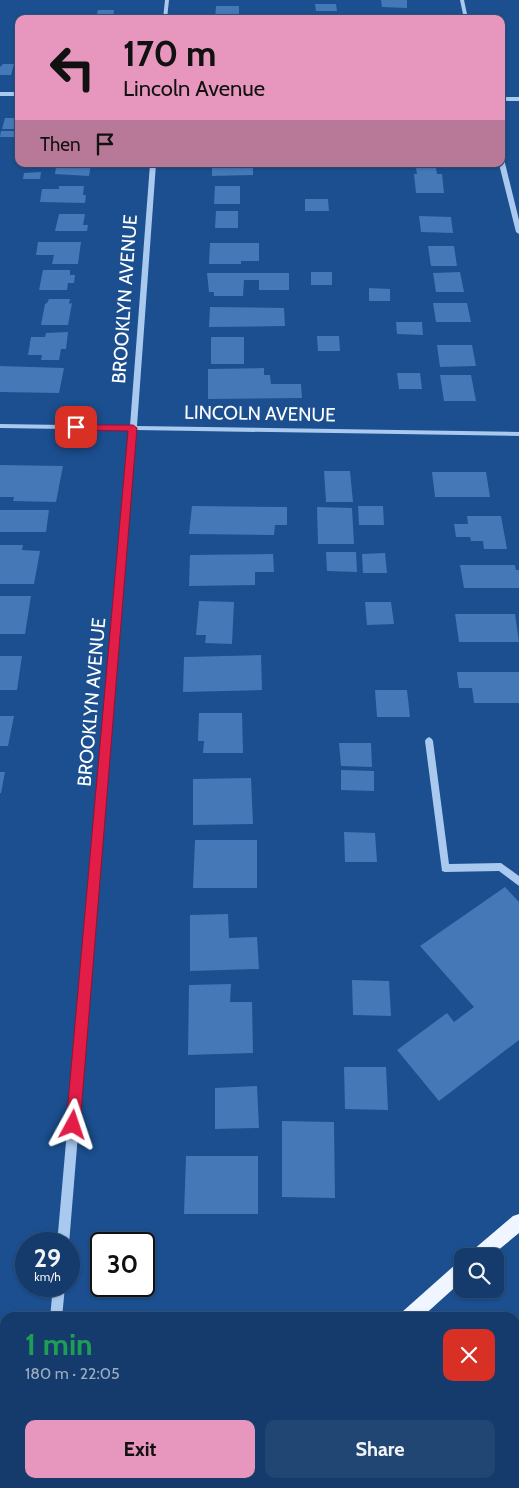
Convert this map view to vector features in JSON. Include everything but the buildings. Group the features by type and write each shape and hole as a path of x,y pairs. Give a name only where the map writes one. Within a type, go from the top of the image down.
{"main road":[{"path":"488,1248 519,1222"},
{"path":"415,1312 454,1277"}],"street":[{"path":"165,15 167,0"},
{"path":"462,0 465,15"},
{"path":"0,94 15,94"},
{"path":"505,99 519,99"},
{"name":"BROOKLYN AVENUE","path":"64,1232 133,428 153,167"},
{"path":"503,167 519,232"},
{"name":"LINCOLN AVENUE","path":"0,426 519,434"},
{"path":"430,741 446,868 501,867 519,882"},
{"path":"57,1312 58,1297"}],"route":[{"path":"73,1125 133,428 76,427"}]}
